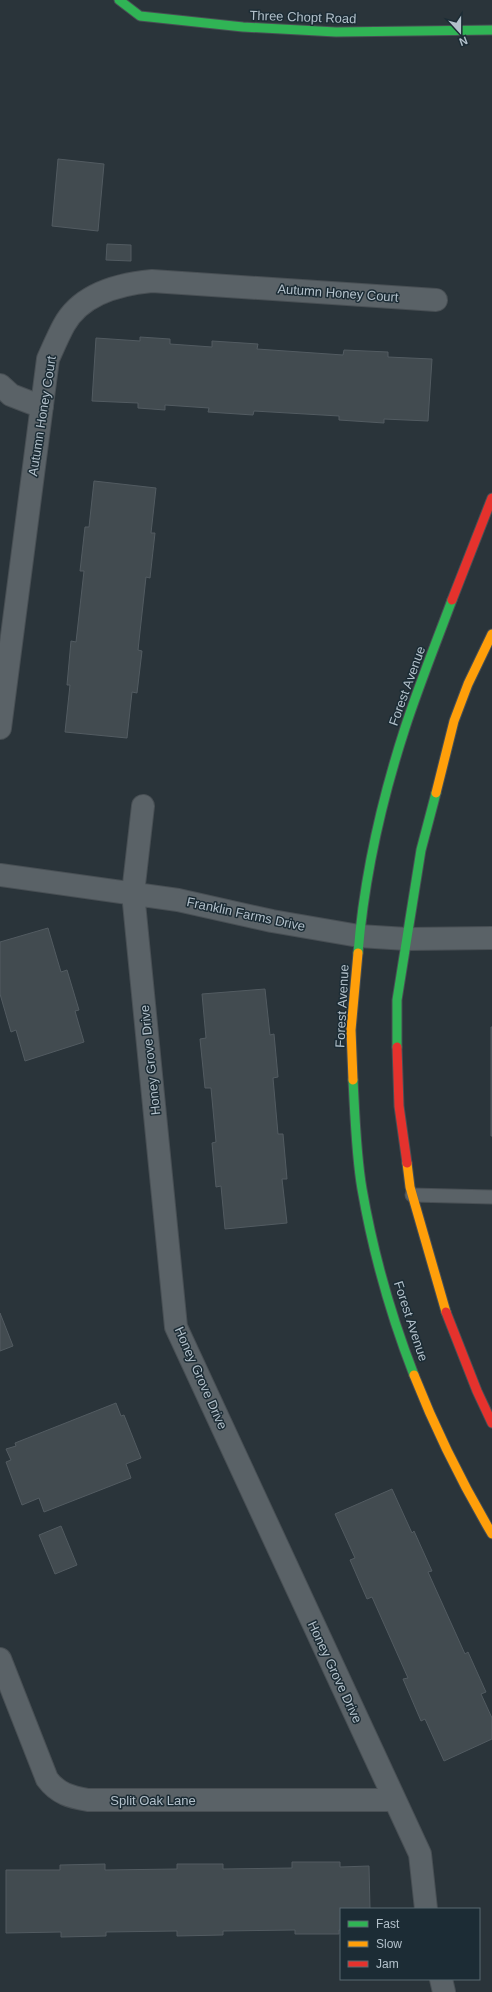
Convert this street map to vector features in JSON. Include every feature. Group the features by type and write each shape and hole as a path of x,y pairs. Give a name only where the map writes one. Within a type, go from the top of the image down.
{"main road":[{"name":"Three Chopt Road","path":"119,0 140,16 243,28 336,32 492,30"},
{"name":"Forest Avenue","path":"492,498 468,557 405,728 384,799 376,835 359,936 351,1030 354,1093 362,1188 372,1237 399,1336 430,1416 467,1492 492,1534"},
{"path":"492,634 468,684 454,721 421,850 397,1000 396,1025 399,1106 412,1195 440,1300 477,1392 492,1423"}],"street":[{"name":"Autumn Honey Court","path":"0,728 48,359 64,324 78,307 94,296 110,289 132,283 152,281 436,300"},
{"path":"0,385 11,395 42,407"},
{"name":"Honey Grove Drive","path":"143,806 133,893 176,1327 420,1854 426,1908"},
{"name":"Franklin Farms Drive","path":"0,875 178,900 272,921 359,936 407,939 492,938"},
{"name":"Split Oak Lane","path":"0,1659 47,1779 53,1787 62,1793 88,1800 394,1800"},
{"path":"441,1980 444,1992"}],"lane":[{"path":"412,1195 492,1197"}],"building":[{"path":"58,159 104,164 98,231 52,226"},
{"path":"107,244 131,245 131,261 106,260"},
{"path":"140,337 170,339 170,344 212,347 212,341 258,344 257,349 343,355 344,350 388,352 388,357 432,359 428,421 384,419 384,423 339,420 339,416 254,411 253,415 208,412 209,408 165,405 165,410 138,408 138,403 92,401 96,338 140,341"},
{"path":"94,481 156,488 151,533 155,533 150,578 146,577 138,650 142,651 137,693 132,692 127,738 65,732 70,685 67,685 71,641 76,642 84,571 80,571 85,527 89,527"},
{"path":"48,928 61,972 67,970 79,1010 75,1011 84,1042 25,1061 16,1030 11,1032 0,994 0,942"},
{"path":"265,989 270,1035 274,1034 278,1077 273,1078 278,1134 283,1134 287,1179 282,1179 287,1223 225,1229 221,1186 216,1187 212,1143 216,1142 211,1088 205,1088 200,1039 206,1038 202,994"},
{"path":"492,1027 492,1136 491,1136"},
{"path":"0,1313 13,1346 0,1351"},
{"path":"116,1403 121,1416 124,1415 141,1458 126,1464 131,1478 44,1512 39,1498 22,1505 6,1462 11,1460 6,1449 16,1446 15,1443"},
{"path":"392,1489 412,1533 414,1531 432,1571 428,1572 465,1654 468,1652 486,1692 481,1694 492,1718 492,1739 444,1761 425,1719 421,1721 403,1679 408,1678 372,1597 367,1599 350,1560 355,1558 335,1514"},
{"path":"61,1526 77,1565 55,1574 39,1535"},
{"path":"292,1862 340,1862 340,1867 369,1866 370,1908 340,1908 339,1934 295,1934 295,1930 223,1931 223,1935 177,1936 177,1931 106,1932 106,1936 61,1937 61,1932 6,1933 6,1870 60,1870 60,1865 105,1864 105,1870 177,1869 177,1864 223,1864 223,1869 292,1868"}],"traffic: fast":[{"path":"119,0 140,16 243,27 336,32 492,30"},
{"path":"358,953 369,868 389,783 410,712 452,600"},
{"path":"397,1047 397,1000 421,850 436,793"},
{"path":"353,1080 358,1162 366,1213 384,1284 414,1375"}],"traffic: slow":[{"path":"436,793 454,721 468,684 492,634"},
{"path":"353,1080 351,1030 358,953"},
{"path":"407,1163 410,1187 446,1312"},
{"path":"414,1375 450,1456 470,1496 492,1534"}],"traffic: jam":[{"path":"452,600 492,498"},
{"path":"397,1047 399,1106 407,1163"},
{"path":"446,1312 477,1391 492,1423"}]}
